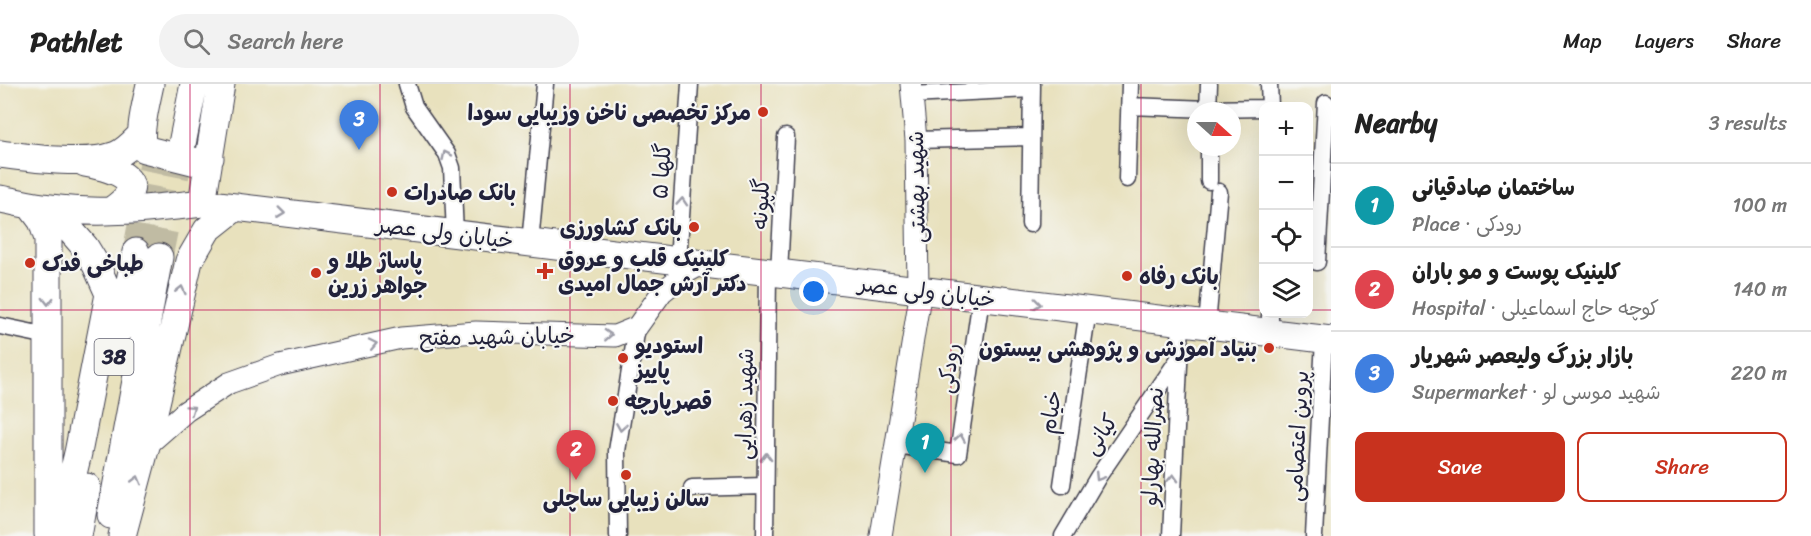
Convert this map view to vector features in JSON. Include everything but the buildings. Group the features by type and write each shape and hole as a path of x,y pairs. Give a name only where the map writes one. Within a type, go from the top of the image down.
{"main road":[{"path":"150,84 160,140"},
{"path":"160,140 167,84"},
{"path":"194,84 160,140 142,144 144,149 150,152 200,162 210,158"},
{"path":"202,203 221,84"},
{"path":"65,160 102,158 116,154 129,146 160,140"},
{"path":"0,154 65,160 105,167 122,174 128,180 130,189 128,196 112,210"},
{"name":"خیابان ولی عصر","path":"0,199 41,206 112,210 202,203 1193,323 1270,323 1328,340"},
{"path":"41,206 85,247 109,294"},
{"path":"41,206 42,221 48,239 48,536"},
{"path":"122,536 146,446 189,261 207,230 219,218 236,207"},
{"path":"58,536 78,453 118,246 122,241 129,239 179,250 189,261"},
{"name":"38","path":"78,536 147,255 108,536"}],"street":[{"path":"407,84 414,106 450,161 453,178 455,234"},
{"path":"530,243 545,84"},
{"name":"گلها ۵","path":"690,84 690,262"},
{"path":"1127,179 1130,84"},
{"path":"1208,102 1209,84"},
{"path":"1269,84 1270,102"},
{"path":"911,89 1032,86 1030,224"},
{"name":"شهید بهشتی","path":"881,536 919,290 916,140 911,89"},
{"path":"1317,262 1321,159 1326,103"},
{"path":"1130,106 1187,109"},
{"path":"1241,109 1259,108"},
{"name":"گلپونه","path":"773,272 786,137"},
{"path":"916,140 1031,137"},
{"name":"نصرالله بهارلو","path":"1171,536 1179,359 1193,323 1214,187 1210,156"},
{"path":"618,536 617,452 637,327 662,292 687,272 690,262"},
{"name":"شهید زهرایی","path":"765,536 773,272"},
{"name":"رودکی","path":"896,445 958,454 981,298"},
{"name":"خیام","path":"1062,485 1088,310"},
{"path":"0,326 48,336"},
{"name":"خیابان شهید مفتح","path":"146,446 186,411 229,383 280,365 401,338 476,332 615,336 637,327"},
{"name":"پروین اعتصامی","path":"1314,536 1324,484 1328,340"},
{"name":"کیانی","path":"1063,536 1098,477 1179,359"},
{"path":"692,488 765,486"}],"tunnel":[{"path":"136,252 157,142"},
{"path":"159,257 182,144"}],"place":[{"name":"مرکز تخصصی ناخن وزیبایی سودا","path":"763,112"},
{"name":"بازار بزرگ ولیعصر شهریار","path":"359,150"},
{"name":"بانک صادرات","path":"392,192"},
{"name":"بانک کشاورزی","path":"694,227"},
{"name":"طباخی فدک","path":"30,263"},
{"name":"کلینیک قلب و عروق دکتر آرش جمال امیدی","path":"545,271"},
{"name":"پاساژ طلا و جواهر زرین","path":"316,273"},
{"name":"بانک رفاه","path":"1127,276"},
{"name":"بنیاد آموزشی و پژوهشی بیستون","path":"1269,348"},
{"name":"استودیو پاییز","path":"623,358"},
{"name":"قصرپارچه","path":"613,401"},
{"name":"ساختمان صادقیانی","path":"925,473"},
{"name":"سالن زیبایی ساچلی","path":"626,475"},
{"name":"کلینیک پوست و مو باران","path":"576,480"}]}
